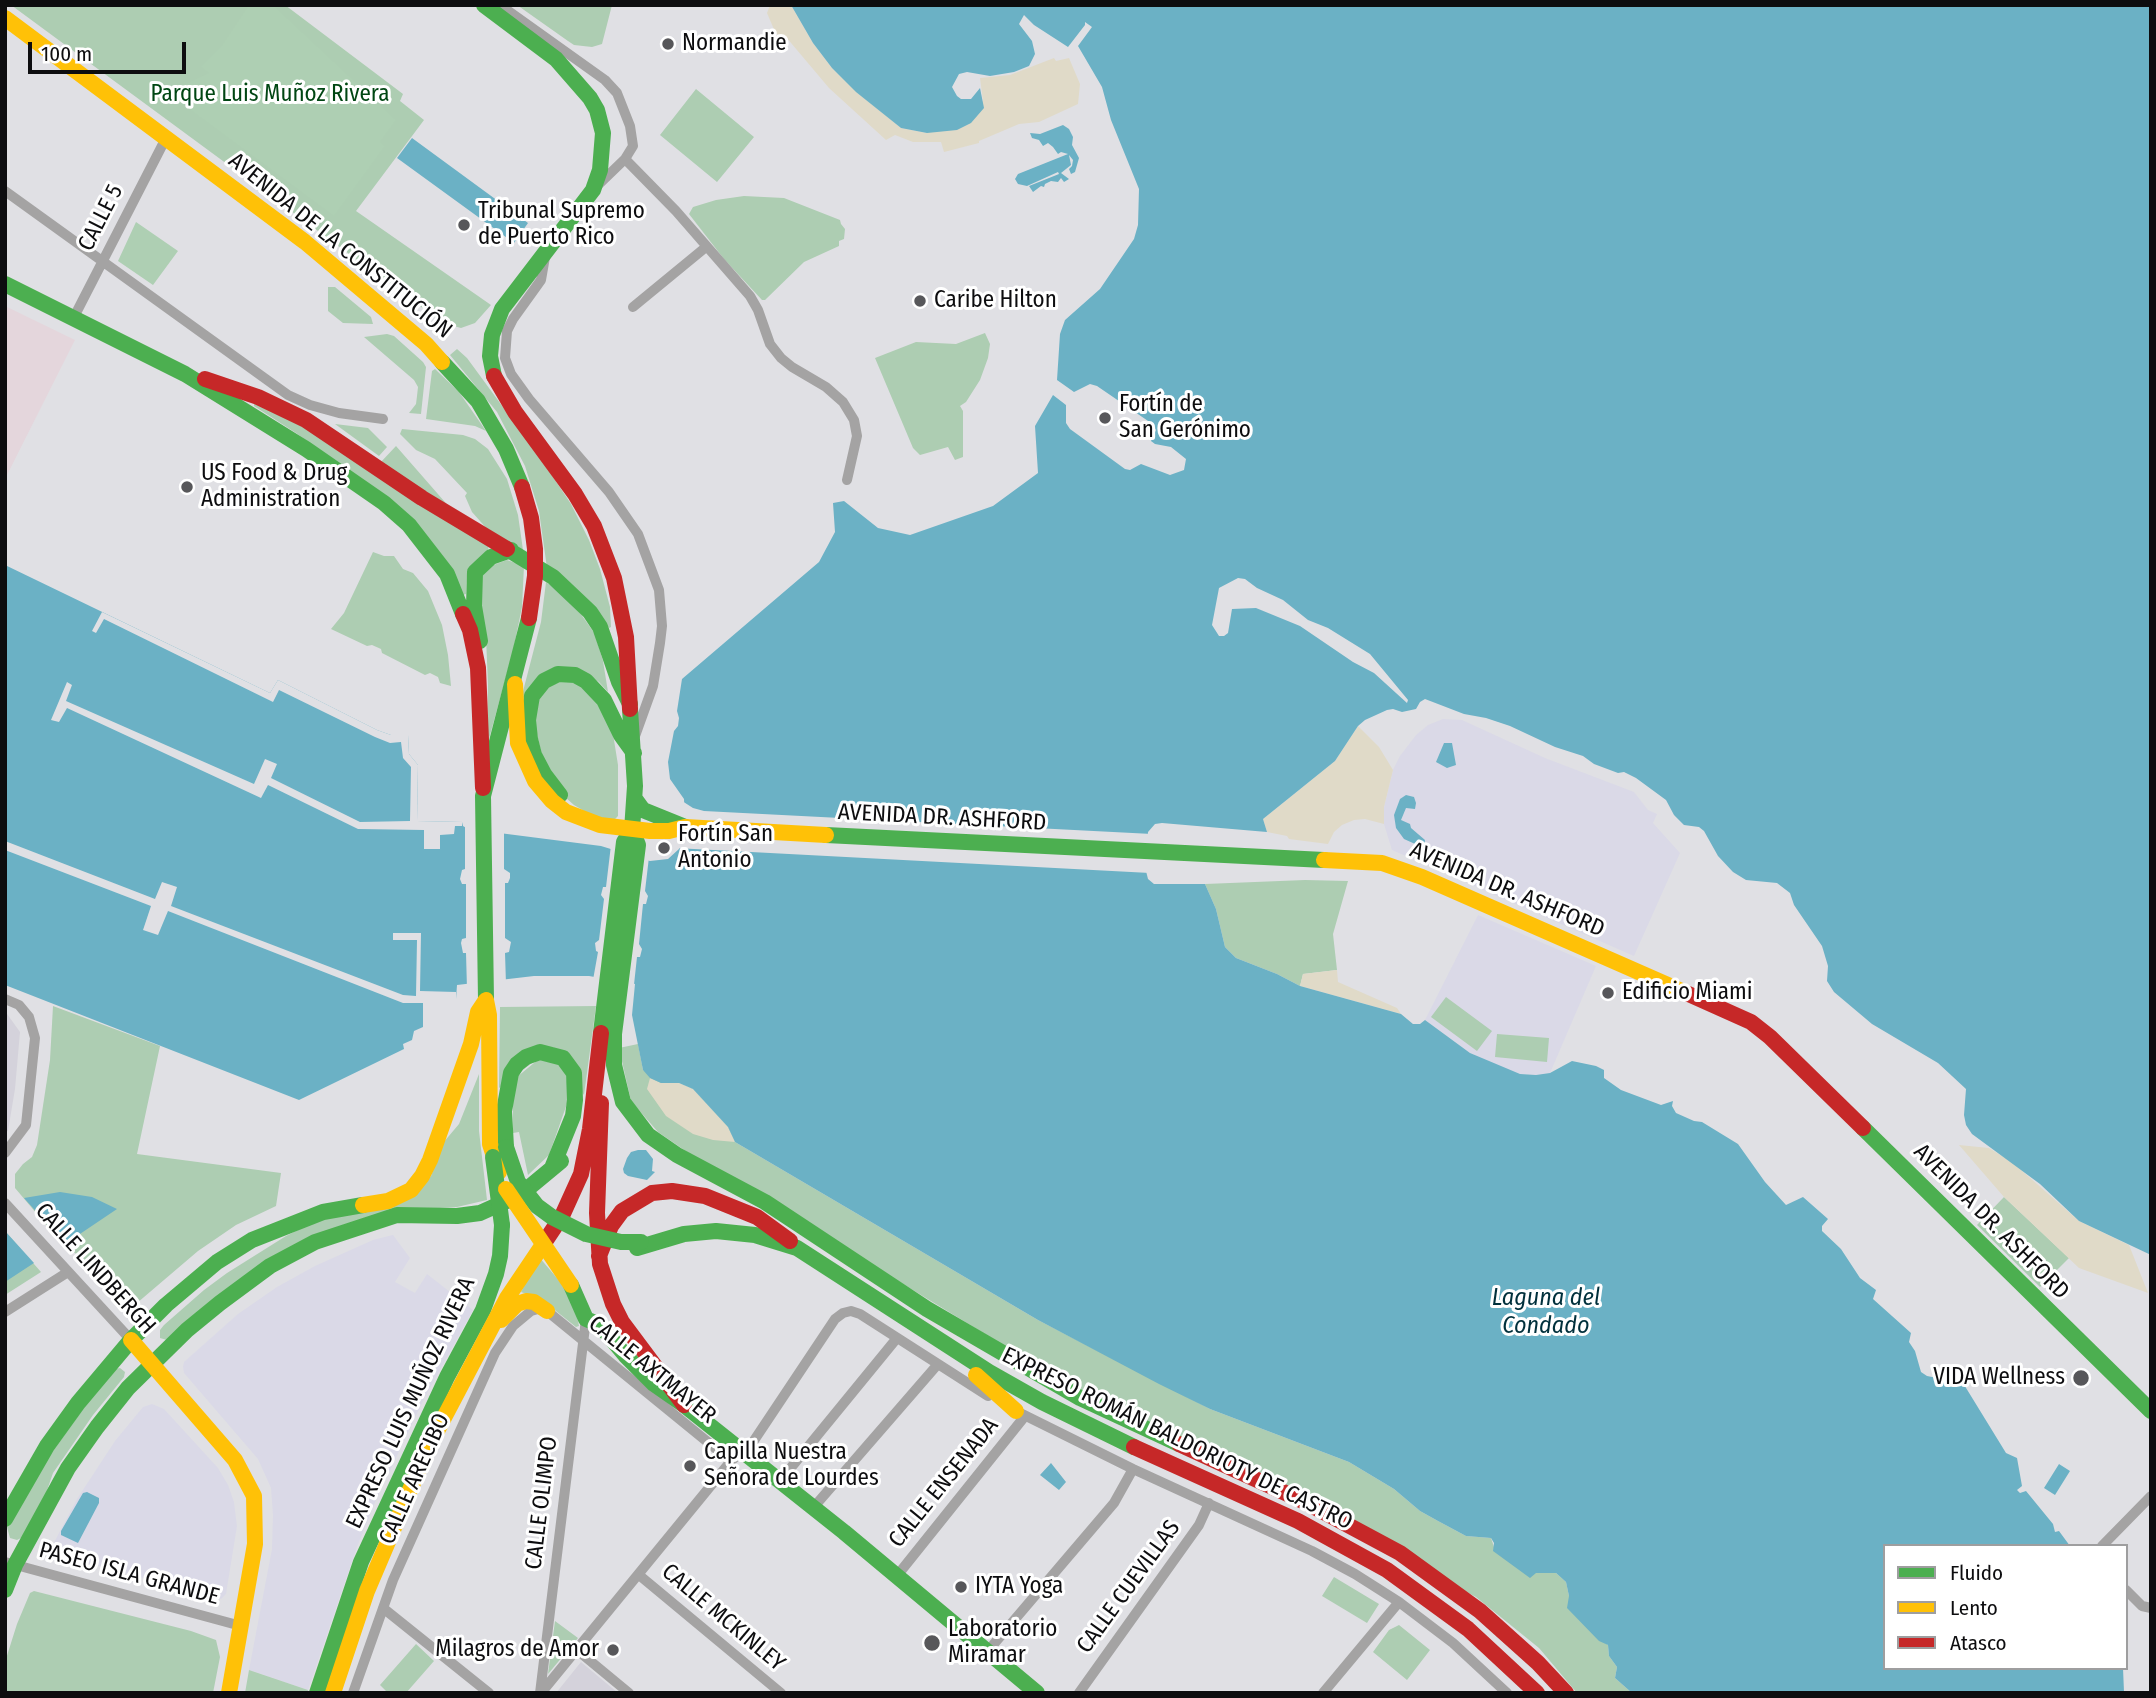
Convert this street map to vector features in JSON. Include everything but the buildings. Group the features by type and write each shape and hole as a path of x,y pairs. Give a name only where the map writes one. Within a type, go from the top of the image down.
{"main road":[{"path":"484,5 556,59 590,98 597,110 603,133 600,170 593,190 502,309 491,345 494,378 514,412 575,494 594,526 614,578 626,637 635,799 605,1047 597,1213 599,1256 613,1304 622,1322 684,1405 737,1456 780,1481 987,1652 1029,1690"},
{"name":"AVENIDA DE LA CONSTITUCIÓN","path":"5,18 305,242 442,359 478,401 506,449 531,518 535,576 515,681 483,796 486,1000"},
{"path":"5,284 185,374 306,449 384,503 409,526 447,574 470,630 478,668 483,796"},
{"path":"185,374 258,397 306,420 422,498 553,577 590,611 600,627 618,682 632,708"},
{"path":"478,668 481,648 474,606 475,572 491,557 511,550"},
{"path":"582,819 555,790 534,755 528,720 532,696 537,687 558,674 575,675 586,681 604,700 621,735 634,746"},
{"name":"AVENIDA DR. ASHFORD","path":"515,681 518,743 535,781 552,801 566,812 631,839 685,827 1124,852 1372,862 1401,868 1751,1022 1770,1037 2151,1411"},
{"path":"635,799 643,810 685,827"},
{"path":"5,1519 47,1446 78,1403 131,1340 217,1262 252,1240 323,1212 379,1203 411,1190 422,1176 471,1044 478,1013 486,1000"},
{"name":"EXPRESO LUIS MUÑOZ RIVERA","path":"317,1693 361,1562 447,1377 483,1310 496,1274 502,1226 489,1129 489,1015 486,1000"},
{"path":"5,1590 10,1564 68,1468 128,1388 187,1330 270,1266 315,1242 397,1215 457,1216 480,1213 520,1195 564,1159 578,1128 588,1093 595,1046 608,1034"},
{"name":"EXPRESO LUIS MUÑOZ RIVERA","path":"333,1693 367,1591 422,1463 507,1298 562,1216 578,1184 608,1034"},
{"name":"EXPRESO ROMÁN BALDORIOTY DE CASTRO","path":"608,1034 623,1102 648,1135 677,1155 765,1202 927,1309 1068,1391 1305,1502 1400,1553 1480,1611 1538,1663 1566,1693"},
{"path":"552,1168 573,1116 574,1073 563,1058 540,1052 517,1064 511,1073 506,1091 506,1147 511,1166 523,1189 537,1206 552,1217 586,1234 639,1245"},
{"path":"493,1157 506,1189 571,1285 586,1319 600,1325 639,1370 669,1396 684,1405"},
{"path":"506,1189 535,1220 565,1238 599,1245 639,1245"},
{"path":"599,1256 611,1226 622,1211 652,1193 672,1191 705,1196 757,1217 797,1248"},
{"name":"EXPRESO ROMÁN BALDORIOTY DE CASTRO","path":"639,1245 684,1234 716,1231 755,1235 797,1248 939,1341 1042,1402 1095,1429 1298,1521 1387,1570 1468,1629 1537,1693"},
{"path":"490,1330 517,1304 534,1302 547,1311"},
{"name":"CALLE LINDBERGH","path":"131,1340 235,1460 254,1496 255,1544 229,1693"},
{"path":"939,1341 1021,1413"}],"street":[{"path":"500,5 605,80 617,93 630,126 633,146 625,159 593,190"},
{"name":"CALLE 5","path":"74,317 166,138"},
{"path":"625,159 676,211 750,296 758,310 769,344 781,358 844,402 854,419 857,436 847,481"},
{"path":"5,191 288,395 310,405 339,413 383,419"},
{"path":"634,307 706,247"},
{"path":"545,253 541,280 507,331 505,358 511,374 529,399 609,492 638,534 659,590 663,626 653,686 634,746"},
{"path":"5,999 19,1004 29,1017 35,1038 26,1125 9,1141 5,1153"},
{"name":"CALLE LINDBERGH","path":"5,1203 131,1340"},
{"path":"5,1312 68,1272"},
{"name":"CALLE ARECIBO","path":"353,1693 398,1568 495,1353 523,1317 538,1309 547,1311"},
{"name":"CALLE AXTMAYER","path":"547,1311 737,1456"},
{"path":"541,1693 737,1456 753,1442 835,1319 851,1311 1021,1413 1355,1574 1453,1643 1507,1693"},
{"name":"CALLE OLIMPO","path":"541,1693 586,1319"},
{"path":"780,1481 897,1338"},
{"path":"813,1508 938,1364"},
{"name":"CALLE ENSENADA","path":"896,1577 1021,1413"},
{"path":"987,1652 1114,1503 1133,1469"},
{"path":"2104,1544 2151,1496"},
{"name":"CALLE CUEVILLAS","path":"1079,1693 1199,1525 1209,1503"},
{"name":"PASEO ISLA GRANDE","path":"10,1564 241,1626"},
{"name":"CALLE MCKINLEY","path":"639,1575 781,1693"},
{"path":"2128,1592 2142,1606 2151,1608"},
{"path":"1323,1693 1398,1602"},
{"path":"383,1608 489,1693"},
{"path":"577,1650 629,1693"}],"shaded area":[{"path":"5,306 75,340 5,479"},
{"path":"1443,719 1462,720 1545,758 1634,792 1648,810 1657,814 1653,823 1680,853 1634,956 1392,850 1384,824 1384,807 1393,770 1416,735 1428,725"},
{"path":"1478,915 1596,966 1550,1073 1520,1074 1494,1065 1470,1053 1425,1020"},
{"path":"5,1011 20,1032 15,1089 8,1131 5,1132"},
{"path":"393,1235 410,1258 395,1282 415,1293 427,1274 473,1310 425,1397 376,1500 308,1690 249,1670 272,1549 271,1488 258,1459 184,1373 183,1367 184,1362 238,1314 277,1287 315,1266 373,1240"},
{"path":"152,1404 164,1409 218,1468 228,1485 234,1502 237,1526 226,1594 221,1599 54,1554 50,1550 77,1499 115,1441 143,1407"},
{"path":"581,1662 618,1693 556,1693"}],"green space":[{"name":"Parque Luis Muñoz Rivera","path":"11,5 285,5 403,94 400,101 424,120 356,211 491,305 475,323 461,328 443,323"},
{"path":"249,5 273,5 396,120 380,142 385,146 334,216 176,99 186,84 209,73 201,67 221,47"},
{"path":"517,5 612,5 602,44 592,47 574,45"},
{"path":"696,89 754,137 717,182 660,135"},
{"path":"744,196 784,198 840,220 845,229 844,239 839,241 839,246 804,262 762,300 724,259 689,214 693,207"},
{"path":"136,222 178,251 153,285 118,261"},
{"path":"328,287 335,287 371,317 373,324 343,323 328,311"},
{"path":"985,333 990,344 988,358 980,380 966,402 960,406 963,411 963,457 955,460 948,447 920,455 913,448 875,358 916,342 956,344"},
{"path":"387,334 394,336 426,367 421,414 409,413 416,404 418,387 414,380 364,337"},
{"path":"457,349 467,358 571,504 600,569 610,607 611,627 547,568 539,511 525,466 497,412 450,355"},
{"path":"435,369 459,392 486,431 475,426 426,419 432,371"},
{"path":"254,403 294,421 489,546 487,553 467,576 466,594 463,595 378,492 254,406"},
{"path":"335,424 368,428 387,447 379,456"},
{"path":"402,429 463,435 475,439 488,449 507,479 518,515 523,550 488,530 472,512 465,496 467,493 435,459 416,450 400,434"},
{"path":"396,446 451,509 380,463"},
{"path":"373,552 394,556 403,569 413,573 428,591 442,625 451,686 440,683 438,677 430,673 425,675 382,653 381,649 367,646 331,629 344,613"},
{"path":"507,560 524,566 522,607 487,746 488,685 486,637 480,610 481,578 488,567"},
{"path":"546,582 573,603 595,634 608,692 584,672 573,669 521,699 541,622"},
{"path":"569,680 586,688 599,705 613,734 618,765 618,816 612,822 591,815 574,805 557,790 545,769 533,717 542,689 549,684"},
{"path":"1348,881 1333,934 1337,970 1303,974 1300,986 1236,958 1225,947 1216,909 1205,884"},
{"path":"1446,997 1492,1031 1477,1051 1431,1017"},
{"path":"53,1006 160,1046 137,1154 281,1173 276,1206 236,1225 198,1251 137,1303 130,1305 122,1302 78,1255 64,1246 15,1188 15,1174 32,1157 37,1145 50,1060"},
{"path":"596,1006 584,1095 553,1047 499,1088 500,1007"},
{"path":"1497,1034 1549,1038 1547,1062 1495,1057"},
{"path":"638,1044 643,1070 693,1089 728,1127 735,1142 1038,1320 1210,1409 1349,1462 1394,1489 1420,1511 1438,1521 1466,1536 1491,1538 1494,1547 1536,1573 1556,1573 1566,1582 1569,1596 1608,1645 1609,1656 1617,1667 1615,1678 1632,1693 1577,1693 1539,1648 1476,1597 1054,1376 693,1156 658,1132 631,1101 619,1048"},
{"path":"540,1058 565,1066 569,1098 549,1155 528,1175 519,1132 513,1133 513,1092 517,1077"},
{"path":"479,1074 479,1131 487,1200 457,1207 387,1211 335,1228 167,1340 160,1338 160,1330 164,1325 204,1290 286,1236 312,1223 418,1191 431,1176 443,1143 459,1124"},
{"path":"2004,1197 2069,1258 2040,1287 1977,1225"},
{"path":"5,1231 41,1272 5,1295"},
{"path":"539,1257 573,1297 579,1326 576,1327 541,1299 521,1292"},
{"path":"120,1368 125,1372 124,1377 93,1415 53,1473 44,1499 23,1537 17,1540 10,1538 7,1527 44,1464 85,1406 115,1369"},
{"path":"1334,1577 1379,1604 1367,1623 1322,1596"},
{"path":"34,1591 191,1631 216,1640 220,1657 213,1693 5,1693 5,1662 17,1624 30,1593"},
{"path":"555,1621 578,1638 548,1674"},
{"path":"1399,1625 1430,1650 1407,1680 1373,1652 1389,1630"},
{"path":"416,1644 434,1661 406,1693 388,1693 380,1685"},
{"path":"249,1670 308,1690 307,1693 245,1693"}],"sand":[{"path":"770,5 791,5 813,43 832,68 901,128 927,133 983,101 980,78 1010,75 1054,58 1056,61 1069,58 1080,84 1078,104 1039,122 1019,124 979,143 944,152 941,142 913,142 895,135 886,140 829,88 786,37 776,34 767,13"},
{"path":"1358,726 1379,747 1393,770 1384,807 1384,824 1365,819 1354,820 1334,832 1328,844 1289,839 1287,836 1267,832 1263,819 1335,761"},
{"path":"1337,970 1338,982 1397,1008 1401,1014 1300,986 1303,974"},
{"path":"650,1078 661,1083 679,1083 693,1089 728,1127 735,1142 713,1140 693,1134 666,1116 647,1089"},
{"path":"1959,1145 1989,1148 2012,1162 2079,1221 2129,1245 2148,1293 2079,1268 2004,1197"}],"water":[{"name":"Laguna del Condado","path":"791,5 2151,5 2151,1255 2079,1221 2040,1184 1972,1134 1964,1115 1966,1089 1938,1063 1872,1024 1834,992 1827,981 1828,966 1822,946 1794,905 1790,893 1777,883 1746,880 1733,872 1718,856 1704,831 1699,827 1684,825 1674,815 1666,800 1636,778 1594,764 1583,756 1555,747 1510,726 1464,714 1425,699 1416,709 1402,712 1387,710 1358,726 1335,761 1263,819 1267,832 1155,824 1148,832 1146,871 1148,879 1154,884 1205,884 1216,909 1225,947 1236,958 1300,986 1401,1014 1413,1024 1420,1024 1425,1020 1470,1053 1520,1074 1550,1073 1572,1061 1596,1066 1604,1070 1604,1078 1621,1090 1661,1105 1673,1101 1672,1106 1676,1113 1702,1122 1738,1144 1765,1182 1786,1205 1803,1197 1828,1219 1822,1226 1822,1231 1841,1249 1860,1278 1876,1290 1873,1299 1911,1333 1909,1342 1915,1351 1921,1372 1927,1376 1963,1383 2006,1453 2017,1458 2022,1486 2017,1490 2020,1493 2026,1491 2053,1524 2055,1532 2059,1531 2069,1544 1883,1544 1883,1670 2123,1670 2124,1692 1632,1693 1615,1678 1617,1667 1609,1656 1608,1645 1599,1641 1567,1608 1569,1596 1566,1582 1556,1573 1536,1573 1530,1578 1493,1551 1494,1543 1491,1538 1466,1536 1420,1511 1394,1489 1349,1462 1210,1409 1159,1384 1038,1320 735,1142 728,1127 693,1089 679,1083 661,1083 650,1078 643,1070 632,1015 635,984 589,976 534,976 457,985 456,999 423,999 423,1027 414,1031 412,1040 403,1044 404,1049 299,1100 5,985 5,565 270,693 278,680 377,730 391,735 408,735 409,754 418,765 417,821 463,822 463,826 468,829 601,846 650,861 668,859 679,849 685,827 684,799 670,779 668,762 674,731 678,726 677,711 682,679 819,562 835,532 833,503 844,501 878,528 910,535 993,506 1038,473 1035,426 1053,395 1066,405 1066,423 1070,429 1125,469 1130,470 1141,464 1170,475 1184,470 1186,459 1171,447 1151,441 1156,430 1151,423 1097,386 1090,384 1074,392 1057,380 1060,334 1065,320 1100,289 1134,239 1138,225 1139,189 1111,120 1102,87 1078,46 1092,27 1085,22 1068,47 1034,25 1024,15 1019,24 1032,41 1035,54 1029,66 990,76 967,72 959,74 952,87 957,96 971,99 980,88 984,108 971,123 957,130 927,133 901,128 856,92 832,68 813,43","holes":["1238,578 1245,579 1283,600 1308,620 1328,628 1370,654 1408,700 1407,703 1374,673 1300,626 1256,608 1232,609 1228,633 1219,636 1212,625 1219,588"]},
{"path":"1063,125 1073,137 1072,145 1079,158 1075,172 1071,174 1069,169 1072,166 1073,160 1069,155 1071,165 1061,173 1069,179 1064,182 1061,178 1058,182 1051,181 1033,192 1029,186 1059,174 1058,172 1027,186 1018,184 1015,179 1018,174 1068,154 1058,154 1048,143 1043,146 1039,140 1032,138 1030,133 1040,134"},
{"path":"412,138 528,223 514,243 397,158"},
{"path":"1444,743 1452,743 1456,765 1447,768 1436,762"},
{"path":"1406,795 1414,797 1415,809 1406,808 1401,820 1410,824 1425,840 1424,848 1404,839 1396,828 1394,815 1400,799"},
{"path":"646,1150 653,1159 652,1171 655,1172 647,1180 624,1173 627,1158 631,1152"},
{"path":"60,1192 92,1197 117,1209 65,1244 24,1198"},
{"path":"5,1231 34,1263 5,1282"},
{"path":"1051,1463 1066,1482 1059,1490 1040,1475"},
{"path":"2059,1464 2070,1471 2055,1495 2044,1488"},
{"path":"87,1492 99,1498 99,1503 78,1543 61,1535 61,1531 83,1493"}],"pier":[{"path":"102,612 270,693 278,680 377,730 391,735 408,735 409,754 418,765 417,821 463,822 462,826 455,826 454,834 440,835 440,849 424,849 424,830 358,829 268,785 261,798 67,708 59,722 51,720 67,682 72,685 66,701 254,784 265,759 277,764 271,778 360,822 410,821 411,767 403,758 401,742 390,743 375,737 279,690 273,702 104,619 96,633 92,631"},
{"path":"679,799 704,811 1152,834 1150,873 675,848 681,826"},
{"path":"465,821 469,826 504,829 504,869 510,873 508,883 505,883 505,938 511,942 509,952 505,953 506,984 467,989 466,953 463,953 461,943 462,939 466,938 466,884 462,884 460,879 462,870 465,869"},
{"path":"5,841 155,899 162,882 177,887 171,906 403,995 416,996 417,940 393,940 393,933 421,933 420,991 456,992 456,999 424,999 423,1003 403,1003 168,911 158,935 143,930 151,906 5,850"},
{"path":"611,845 649,857 645,891 648,896 646,904 643,904 639,944 642,949 640,957 637,957 632,1003 632,987 593,980 598,952 595,943 599,940 604,899 601,895 603,887 606,887"}],"traffic: fast":[{"path":"484,5 556,59 590,98 597,110 603,133 600,170 593,190 502,309 492,335 490,356 494,376"},
{"path":"5,284 185,374 306,449 384,503 409,525 447,574 463,614"},
{"path":"442,362 478,401 506,449 522,487"},
{"path":"507,549 553,577 590,612 600,627 619,682 630,704"},
{"path":"480,641 474,606 475,572 491,557 511,550"},
{"path":"486,1000 483,796 529,618"},
{"path":"560,795 544,774 534,755 530,739 528,720 532,696 544,681 558,674 575,675 586,681 604,700 621,735 634,753"},
{"path":"605,1047 601,1033 624,842 632,830 635,786 630,709"},
{"path":"635,799 643,810 685,827"},
{"path":"614,1034 638,845 632,830"},
{"path":"826,835 1324,860"},
{"path":"614,1034 614,1065 623,1102 648,1135 677,1155 765,1202 927,1309 1080,1398 1179,1444"},
{"path":"506,1147 504,1111 511,1073 526,1057 540,1052 563,1058 574,1073 575,1100 573,1116 552,1168"},
{"path":"1863,1128 2151,1411"},
{"path":"506,1147 518,1182 537,1206 552,1217 586,1234 621,1242 641,1242"},
{"path":"493,1157 502,1225"},
{"path":"5,1590 15,1565 68,1468 97,1427 128,1388 187,1330 220,1303 270,1266 315,1242 397,1215 457,1216 480,1213 520,1195 561,1161"},
{"path":"5,1519 47,1446 78,1403 131,1340 166,1305 217,1262 252,1240 323,1212 363,1205"},
{"path":"317,1693 361,1562 447,1377 483,1310 496,1274 502,1225"},
{"path":"637,1248 684,1234 716,1231 755,1235 797,1248 989,1372 1042,1402 1134,1447"},
{"path":"571,1285 586,1319 600,1325 654,1384 844,1532 1037,1693"}],"traffic: slow":[{"path":"5,18 305,242 426,344 442,362"},
{"path":"515,684 518,743 535,781 552,801 566,812 600,825 650,831 669,831 685,827 826,835"},
{"path":"1324,860 1382,863 1422,877 1684,992"},
{"path":"363,1205 388,1201 411,1190 422,1176 471,1044 478,1012 486,1000"},
{"path":"486,1000 489,1015 490,1144 499,1172"},
{"path":"506,1189 571,1285"},
{"path":"333,1693 367,1591 427,1450 507,1298 544,1243"},
{"path":"501,1320 517,1304 526,1301 534,1302 547,1311"},
{"path":"131,1340 235,1460 254,1496 255,1544 229,1693"},
{"path":"976,1375 1016,1411"}],"traffic: jam":[{"path":"494,376 515,412 575,494 594,526 614,578 626,637 630,709"},
{"path":"205,379 258,397 306,420 422,498 507,549"},
{"path":"522,487 531,518 535,549 535,576 529,618"},
{"path":"463,614 470,630 478,668 483,788"},
{"path":"1684,992 1751,1022 1770,1037 1863,1128"},
{"path":"544,1243 562,1216 581,1174 590,1129 601,1033"},
{"path":"601,1103 597,1213 600,1264 622,1322 684,1405"},
{"path":"599,1256 611,1226 622,1211 652,1193 672,1191 705,1196 757,1217 790,1241"},
{"path":"1179,1444 1305,1502 1400,1553 1480,1611 1538,1663 1566,1693"},
{"path":"1134,1447 1298,1521 1387,1570 1468,1629 1537,1693"}],"place":[{"name":"Normandie","path":"668,44"},
{"name":"Tribunal Supremo de Puerto Rico","path":"464,225"},
{"name":"Caribe Hilton","path":"920,301"},
{"name":"Fortín de San Gerónimo","path":"1105,418"},
{"name":"US Food & Drug Administration","path":"187,487"},
{"name":"Fortín San Antonio","path":"664,848"},
{"name":"Edificio Miami","path":"1608,993"},
{"name":"VIDA Wellness","path":"2081,1378"},
{"name":"Capilla Nuestra Señora de Lourdes","path":"690,1466"},
{"name":"IYTA Yoga","path":"961,1587"},
{"name":"Laboratorio Miramar","path":"932,1643"},
{"name":"Milagros de Amor","path":"613,1650"}]}
